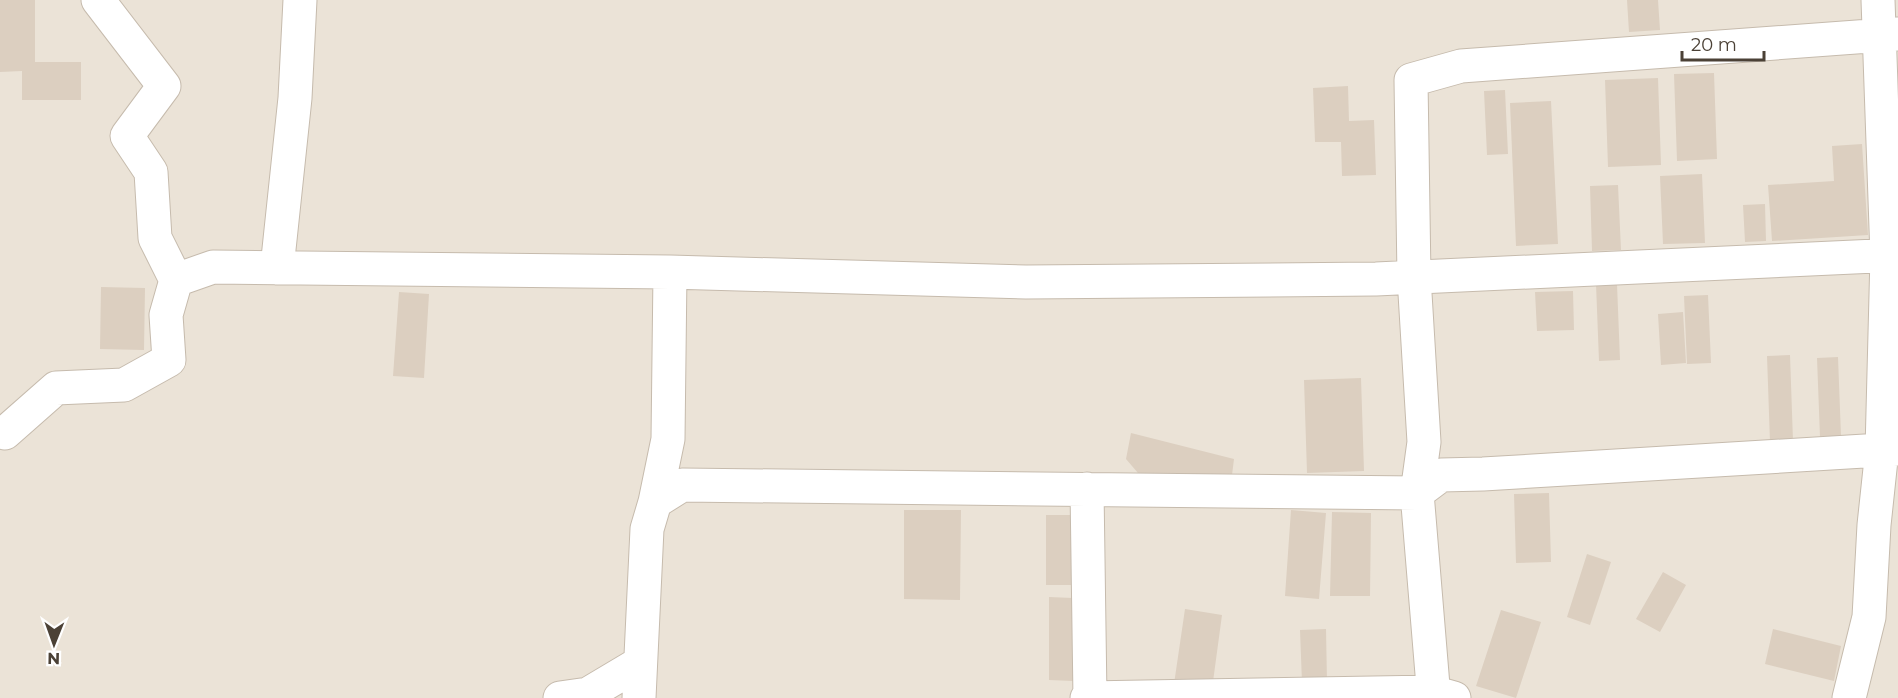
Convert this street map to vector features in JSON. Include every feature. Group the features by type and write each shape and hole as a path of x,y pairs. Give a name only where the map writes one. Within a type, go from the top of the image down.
{"street":[{"path":"5,433 56,388 124,385 169,360 166,315 176,280 155,238 151,172 127,136 164,86 98,0"},
{"path":"277,268 296,98 300,0"},
{"path":"1849,698 1869,617 1874,525 1890,450 1892,256 1889,34 1878,0"},
{"path":"1087,489 1089,698 1440,696 1417,493 1424,442 1414,277 1411,80 1461,66 1889,34"},
{"path":"176,280 213,267 670,272 1026,282 1414,277 1892,256"},
{"path":"639,698 647,529 668,439 670,272"},
{"path":"655,502 682,485 1417,493 1441,475 1890,450"},
{"path":"1874,525 1898,546"},
{"path":"560,698 588,693 640,663"}],"shaded area":[{"path":"0,0 1898,0 1898,698 0,698"}],"building":[{"path":"0,0 35,0 35,62 81,62 81,100 22,100 22,71 0,72"},
{"path":"1627,0 1658,0 1660,30 1629,32"},
{"path":"1714,73 1717,159 1677,161 1674,74"},
{"path":"1658,78 1661,165 1608,167 1605,80"},
{"path":"1348,86 1349,121 1374,120 1376,175 1342,176 1341,142 1315,142 1313,88"},
{"path":"1505,90 1508,154 1487,155 1484,91"},
{"path":"1551,101 1558,244 1516,246 1510,103"},
{"path":"1862,144 1868,235 1772,241 1768,185 1834,181 1832,146"},
{"path":"1702,174 1705,243 1663,244 1660,176"},
{"path":"1618,185 1621,250 1592,251 1590,186"},
{"path":"1765,204 1766,241 1745,242 1743,205"},
{"path":"1596,284 1617,284 1620,360 1599,361"},
{"path":"101,287 145,288 144,350 100,349"},
{"path":"1573,291 1574,330 1537,331 1535,292"},
{"path":"399,292 429,294 424,378 393,376"},
{"path":"1708,295 1711,363 1687,364 1684,296"},
{"path":"1683,312 1686,363 1661,365 1658,314"},
{"path":"1790,355 1793,441 1770,442 1767,356"},
{"path":"1838,357 1841,436 1820,437 1817,358"},
{"path":"1361,378 1364,471 1307,473 1304,380"},
{"path":"1131,433 1234,459 1232,475 1164,473 1144,480 1126,459"},
{"path":"1549,493 1551,562 1516,563 1514,494"},
{"path":"904,510 961,510 960,600 904,599"},
{"path":"1291,510 1326,513 1319,599 1285,596"},
{"path":"1332,512 1371,513 1370,596 1330,596"},
{"path":"1046,515 1073,515 1073,585 1046,585"},
{"path":"1587,554 1611,562 1590,625 1567,617"},
{"path":"1663,572 1686,585 1660,632 1636,619"},
{"path":"1049,597 1073,598 1073,681 1049,680"},
{"path":"1185,609 1222,615 1212,689 1174,684"},
{"path":"1501,610 1541,622 1516,698 1476,686"},
{"path":"1326,629 1327,682 1302,683 1300,630"},
{"path":"1773,629 1841,646 1834,681 1765,664"}]}
